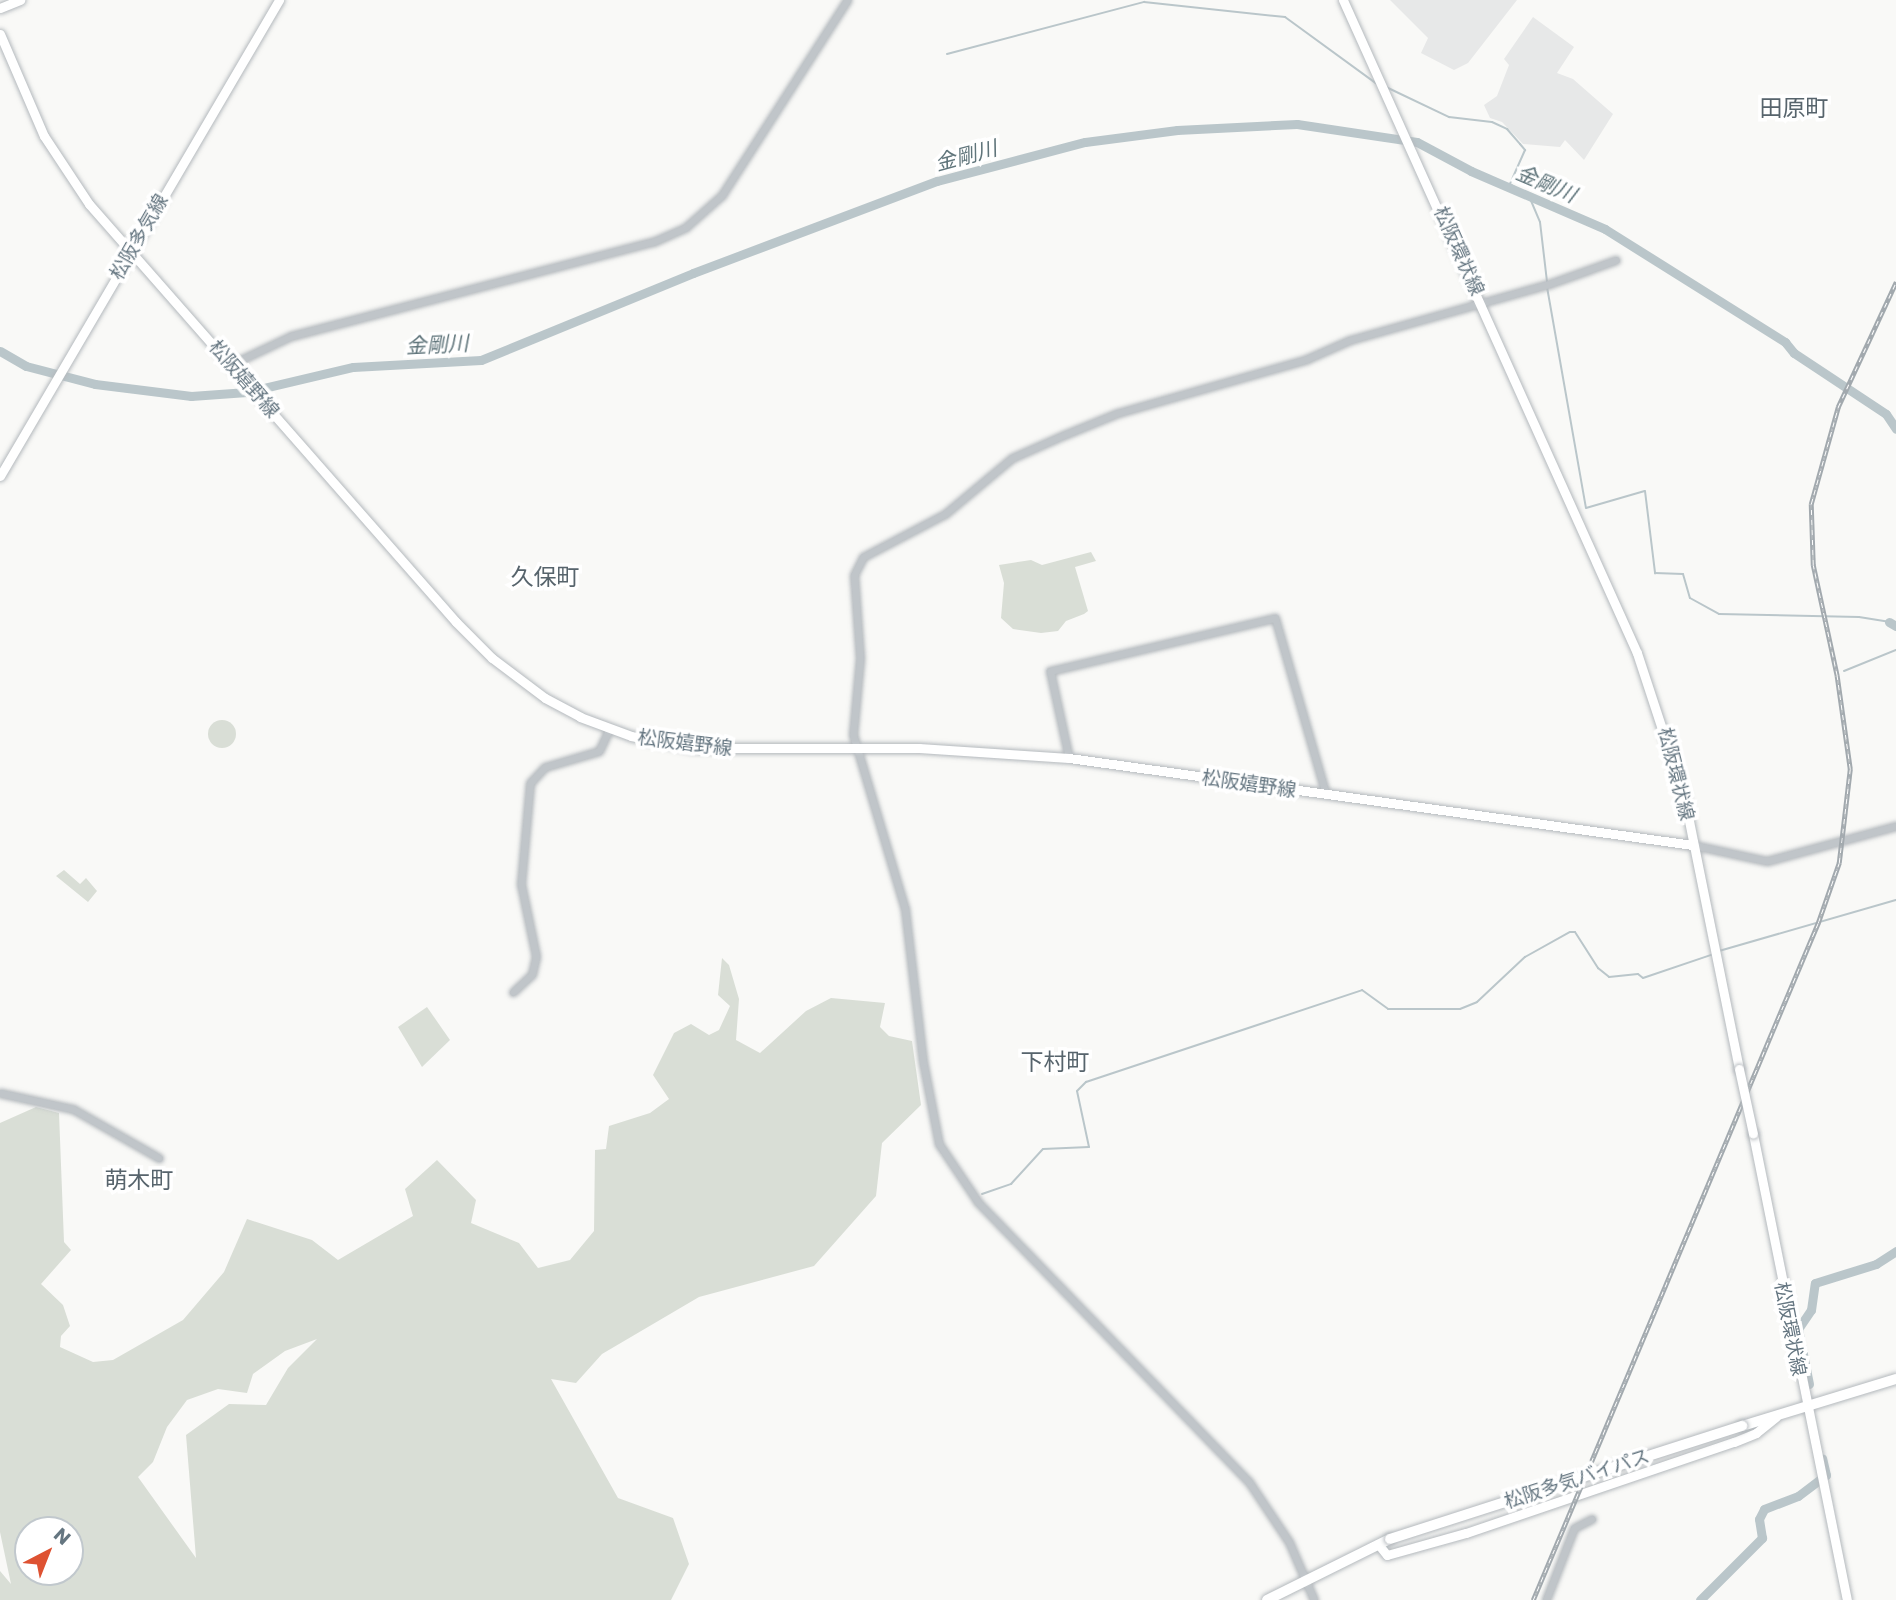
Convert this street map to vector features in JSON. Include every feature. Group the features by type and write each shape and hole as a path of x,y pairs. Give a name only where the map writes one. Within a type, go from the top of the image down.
{"highway":[{"name":"松阪多気バイパス","path":"1267,1600 1304,1578 1390,1539 1896,1378"}],"main road":[{"path":"0,8 20,0"},
{"name":"松阪多気線","path":"0,475 279,0"},
{"name":"松阪環状線","path":"1343,0 1400,118 1483,303 1637,653 1665,728 1693,845 1753,1134 1805,1408 1847,1600"},
{"name":"松阪嬉野線","path":"0,34 44,136 66,174 131,251 492,658 545,698 609,730 692,748 856,748 1069,758 1326,796 1693,845"},
{"path":"1378,1544 1387,1555 1466,1533 1734,1442 1756,1433 1776,1416"}],"street":[{"path":"232,365 291,336 653,242 685,227 722,195 847,0"},
{"path":"1314,1600 1276,1517 1250,1482 978,1202 947,1161 931,1116 903,898 856,748 860,638 854,575 863,557 946,514 1012,458 1064,435 1118,413 1616,260"},
{"path":"1069,758 1050,671 1275,618 1326,796"},
{"path":"513,992 532,974 536,956 521,884 530,783 545,767 599,751 609,730"},
{"path":"1693,845 1767,861 1896,826"},
{"path":"0,1093 74,1109 159,1158"},
{"path":"1546,1600 1574,1528 1592,1519"}],"shaded area":[{"path":"1390,0 1517,0 1468,63 1454,70 1421,53 1428,38"},
{"path":"1533,17 1574,47 1557,73 1573,79 1613,114 1584,160 1565,140 1560,147 1523,144 1502,122 1490,118 1484,105 1497,96 1509,65 1504,59"},
{"path":"1091,552 1096,561 1075,567 1088,611 1084,614 1066,621 1058,631 1041,633 1013,629 1001,618 1004,583 999,565 1031,560 1042,565"},
{"path":"222,720 232,724 236,734 232,744 222,748 212,744 208,734 212,724"},
{"path":"64,870 80,884 86,878 97,891 88,902 56,876"},
{"path":"722,958 729,965 739,999 736,1040 760,1053 806,1011 831,998 885,1003 880,1027 889,1036 912,1041 921,1105 882,1143 876,1196 814,1266 699,1297 602,1354 576,1383 551,1379 618,1498 673,1518 689,1564 671,1600 0,1600 0,1571 11,1584 0,1532 0,1123 36,1107 59,1113 64,1242 71,1250 41,1284 63,1305 70,1326 61,1336 60,1347 93,1362 113,1360 183,1320 224,1272 247,1219 312,1240 338,1260 413,1216 405,1189 437,1160 476,1200 471,1223 519,1243 538,1268 570,1260 594,1231 595,1150 606,1149 609,1126 650,1113 669,1099 653,1075 674,1033 691,1024 709,1035 719,1030 730,1006 718,995","holes":["317,1339 288,1368 266,1405 229,1404 186,1435 196,1558 138,1477 153,1462 167,1427 187,1400 218,1389 247,1393 253,1374 285,1351"]},
{"path":"427,1007 450,1040 422,1067 398,1027"}],"waterway":[{"path":"947,54 1144,2 1285,17 1377,84"},
{"path":"1386,87 1449,117 1492,122 1507,129 1525,150 1510,184 1529,196 1540,222 1547,282"},
{"name":"金剛川","path":"0,351 26,366 95,384 191,396 247,392 353,367 481,360 693,273 937,181 1085,142 1177,130 1297,124 1417,142 1471,171 1605,229 1785,342 1794,353 1886,414 1896,429"},
{"path":"1547,287 1586,508 1645,491 1655,573 1683,574 1690,598 1719,614 1859,617 1889,622"},
{"path":"1889,622 1896,626"},
{"path":"1844,671 1896,650"},
{"path":"1719,951 1896,900"},
{"path":"982,1194 1011,1184 1043,1149 1089,1147 1077,1091 1086,1082 1362,990 1388,1009 1460,1009 1477,1002 1525,957 1570,932 1575,932 1598,968 1609,977 1638,974 1643,978 1711,955"},
{"path":"1809,1384 1798,1329 1811,1310 1815,1283 1876,1264 1896,1251"},
{"path":"1700,1600 1762,1538 1759,1519 1764,1509 1798,1496 1826,1475 1822,1458"}],"railway":[{"path":"1533,1600 1818,923 1839,863 1850,769 1837,676 1813,565 1811,504 1838,407 1896,282"}],"district":[{"name":"田原町","path":"1794,108"},
{"name":"久保町","path":"545,577"},
{"name":"下村町","path":"1055,1062"},
{"name":"萌木町","path":"139,1180"}]}
